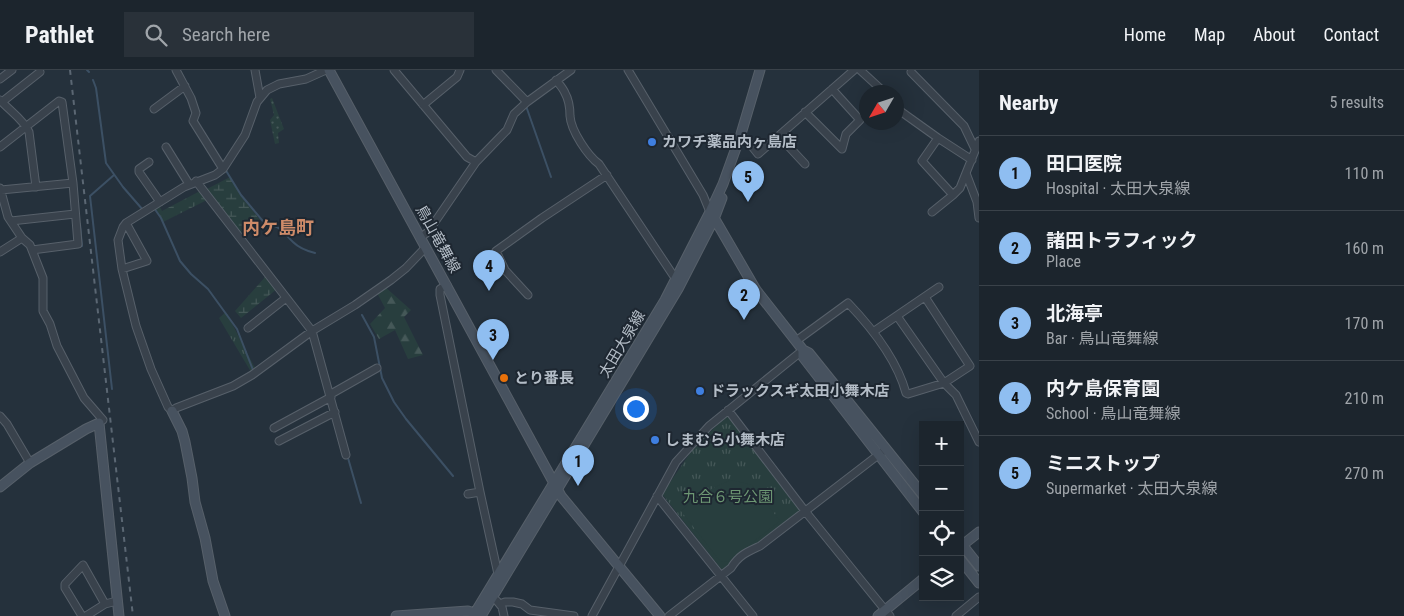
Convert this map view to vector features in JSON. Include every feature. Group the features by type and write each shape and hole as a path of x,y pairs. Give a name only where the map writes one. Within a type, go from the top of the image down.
{"main road":[{"name":"鳥山竜舞線","path":"328,70 448,285 556,486 660,616"},
{"name":"太田大泉線","path":"712,215 741,134 760,70"},
{"name":"太田大泉線","path":"478,615 680,279 712,215 746,139 766,70"},
{"path":"712,215 756,290 919,490"},
{"path":"803,350 803,357 922,511"},
{"path":"172,411 185,442 195,502 206,538 213,581 225,616"},
{"path":"0,487 30,463 99,423 119,616"},
{"name":"太田大泉線","path":"490,596 498,574 556,486"},
{"path":"964,543 979,532"},
{"path":"964,548 979,566"},
{"path":"964,565 979,583"},
{"path":"885,614 919,583"},
{"path":"396,616 468,611 478,615"}],"street":[{"path":"0,80 12,70"},
{"path":"176,70 196,113 193,121 223,168"},
{"path":"255,70 260,98"},
{"path":"328,70 306,79 276,85 267,90 251,114 245,135 223,168 215,175 193,182 126,223 123,227 118,240 122,269 136,326 160,391 172,411 232,386 252,375 312,331 391,280 406,268 426,247"},
{"path":"394,70 467,157 476,162"},
{"path":"422,105 457,76 460,70"},
{"path":"496,70 527,102"},
{"path":"421,237 428,232 476,162 507,130 514,114 527,102 571,70"},
{"path":"628,70 703,195 712,215"},
{"path":"746,139 758,154 854,70"},
{"path":"860,70 876,85"},
{"path":"36,187 27,126 1,101 40,72"},
{"path":"911,72 964,126 975,154"},
{"path":"556,80 566,94 571,112 570,116 577,135 593,159 599,164 673,275 680,279"},
{"path":"154,109 185,86"},
{"path":"805,112 842,148 846,134 860,120 832,89"},
{"path":"0,147 59,101 62,102 73,183 78,244 32,250"},
{"path":"904,114 938,138 975,154"},
{"path":"778,136 805,164"},
{"path":"938,138 922,161 953,195"},
{"path":"932,212 960,188 979,140"},
{"path":"166,147 312,331 346,455"},
{"path":"149,162 139,169 139,172 160,202"},
{"path":"966,173 977,202 979,218"},
{"path":"528,295 505,270 496,251 606,175"},
{"path":"73,183 0,189 11,221 22,238 30,245 43,278 43,311 50,324 57,346 84,398 103,420"},
{"path":"11,221 75,214"},
{"path":"122,269 148,261 126,223"},
{"path":"0,252 22,238"},
{"path":"448,285 440,289 440,295 498,574"},
{"path":"873,332 939,287"},
{"path":"248,328 286,298"},
{"path":"796,341 848,303 873,332 899,374 906,393 944,383 970,366 925,298"},
{"path":"898,316 944,383 956,395 979,442"},
{"path":"592,616 676,462 709,426 803,350"},
{"path":"274,428 377,368"},
{"path":"728,410 885,614"},
{"path":"279,441 335,412"},
{"path":"0,416 7,424 30,463"},
{"path":"669,616 732,568 737,558 743,553 760,546 886,449"},
{"path":"468,494 480,492"},
{"path":"657,496 753,616"},
{"path":"82,616 65,588 65,584 83,565 105,604"},
{"path":"490,596 500,604 504,616"},
{"path":"956,616 979,597"},
{"path":"86,616 105,604 117,601"},
{"path":"500,604 513,602 522,604 530,610 574,616"}],"green space":[{"path":"272,98 284,129 278,133 279,143 275,144 270,120 274,115 270,99"},
{"path":"230,177 241,196 260,220 239,235 205,190"},
{"path":"200,191 207,200 163,222 155,208 159,205 162,211"},
{"path":"266,276 277,289 241,318 235,311"},
{"path":"384,286 411,310 404,317 423,355 408,359 395,330 379,339 370,324 385,308 376,291"},
{"path":"226,312 255,368 251,372 219,318"},
{"name":"九合６号公園","path":"726,417 730,417 802,509 722,570 662,494 695,446"},
{"path":"731,480 752,485 780,521 727,562 720,561 681,511 704,493"}],"waterway":[{"path":"93,80 96,88 106,163 143,210"},
{"path":"526,106 551,177"},
{"path":"225,169 241,195 267,226 275,226 282,230 298,246 315,253"},
{"path":"112,389 90,196 114,175"},
{"path":"154,208 161,218 180,261 208,289 237,329 253,370"},
{"path":"80,224 82,246"},
{"path":"362,315 374,337 382,378 394,402 453,476"},
{"path":"348,458 361,503"}],"railway":[{"path":"70,70 133,616"}],"place":[{"name":"カワチ薬品内ヶ島店","path":"652,142"},
{"name":"ミニストップ","path":"748,202"},
{"name":"内ケ島保育園","path":"489,291"},
{"name":"諸田トラフィック","path":"744,320"},
{"name":"北海亭","path":"493,360"},
{"name":"とり番長","path":"504,378"},
{"name":"ドラックスギ太田小舞木店","path":"700,391"},
{"name":"しまむら小舞木店","path":"655,440"},
{"name":"田口医院","path":"578,486"}],"district":[{"name":"内ケ島町","path":"278,228"}]}
